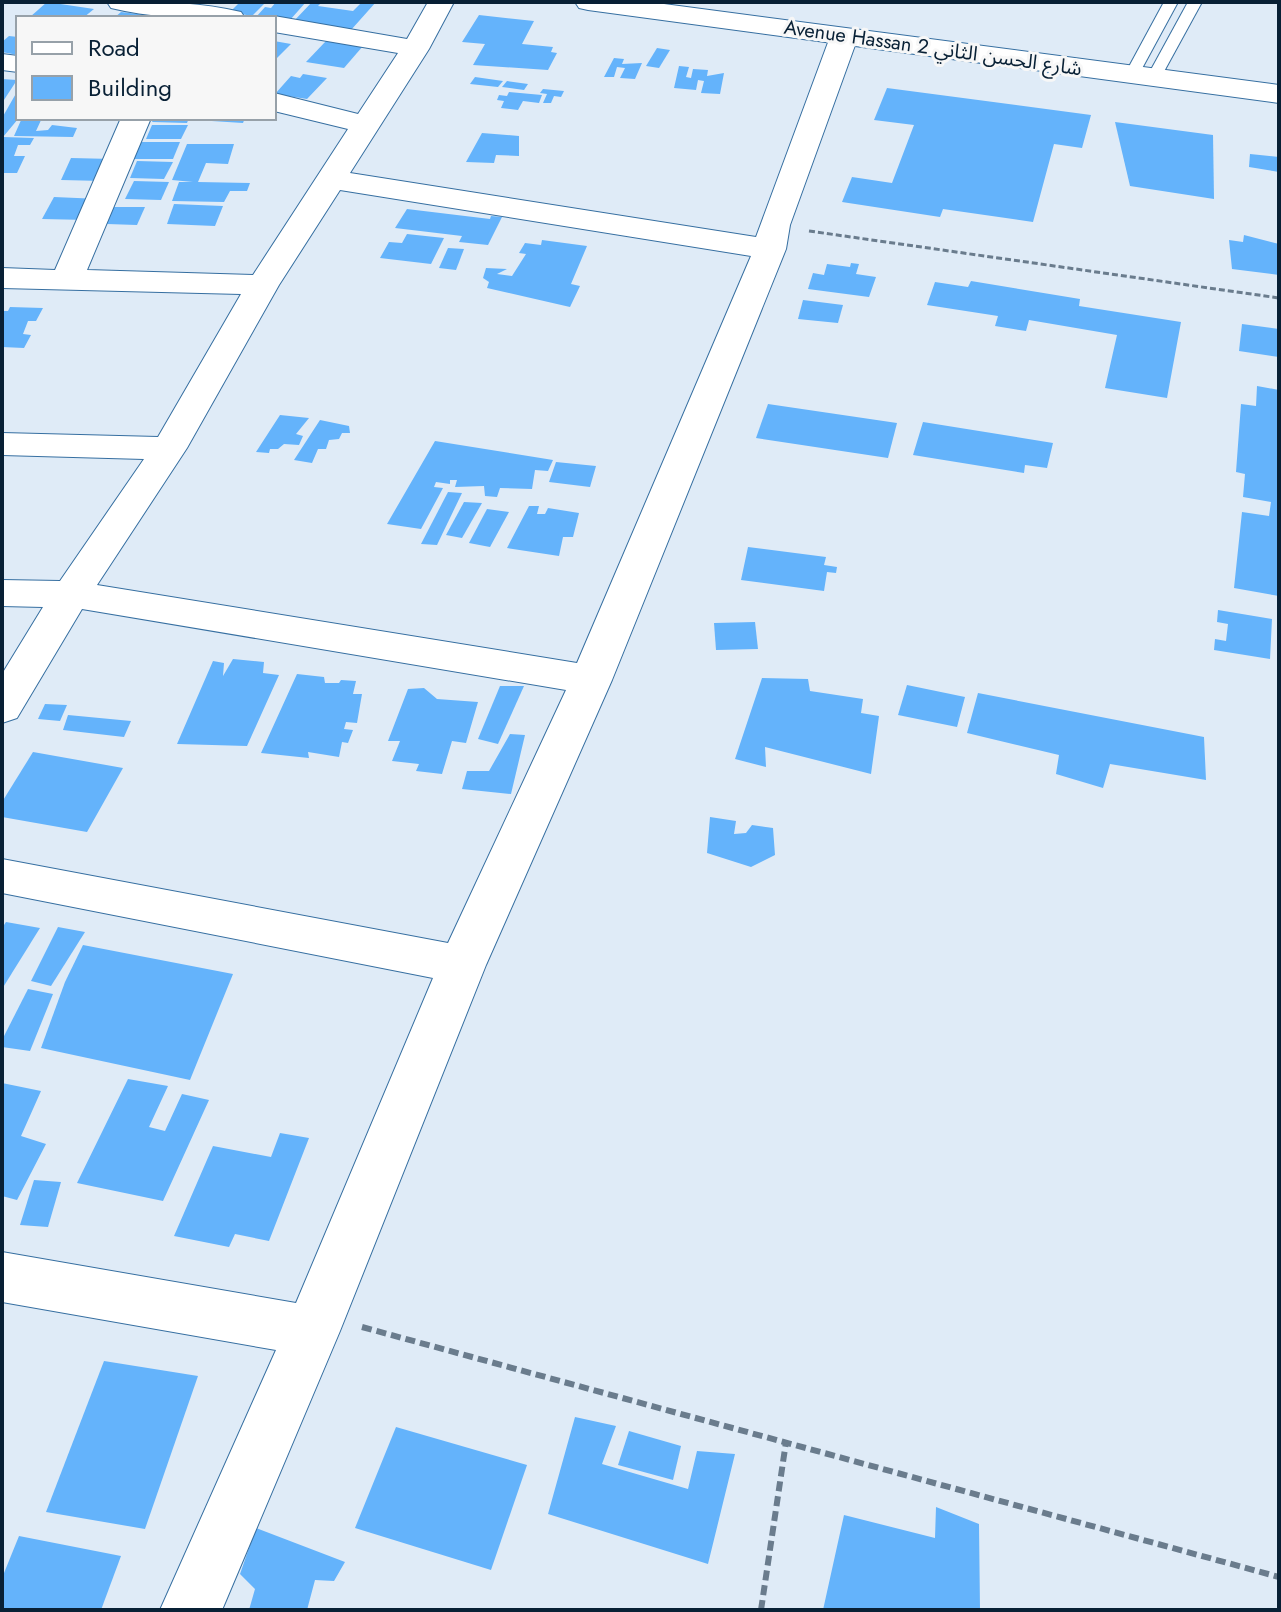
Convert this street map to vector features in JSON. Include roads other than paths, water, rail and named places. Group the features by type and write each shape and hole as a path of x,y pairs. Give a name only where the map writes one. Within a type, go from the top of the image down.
{"street":[{"path":"120,2 217,16"},
{"path":"2,708 71,594 169,448 263,285 415,49 441,2"},
{"name":"Avenue Hassan 2 شارع الحسن الثاني","path":"588,2 703,10 832,35 1279,94"},
{"path":"191,1610 316,1323 462,965 591,680 772,237 832,35 766,2"},
{"path":"276,24 367,38 415,49"},
{"path":"276,102 366,125"},
{"path":"67,280 135,120"},
{"path":"331,179 772,237"},
{"path":"2,278 263,285"},
{"path":"2,444 169,448"},
{"path":"2,593 71,594 591,680"},
{"path":"2,876 462,965"},
{"path":"2,1277 316,1323"}],"lane":[{"path":"1143,76 1171,2"},
{"path":"1143,76 1195,2"}]}
